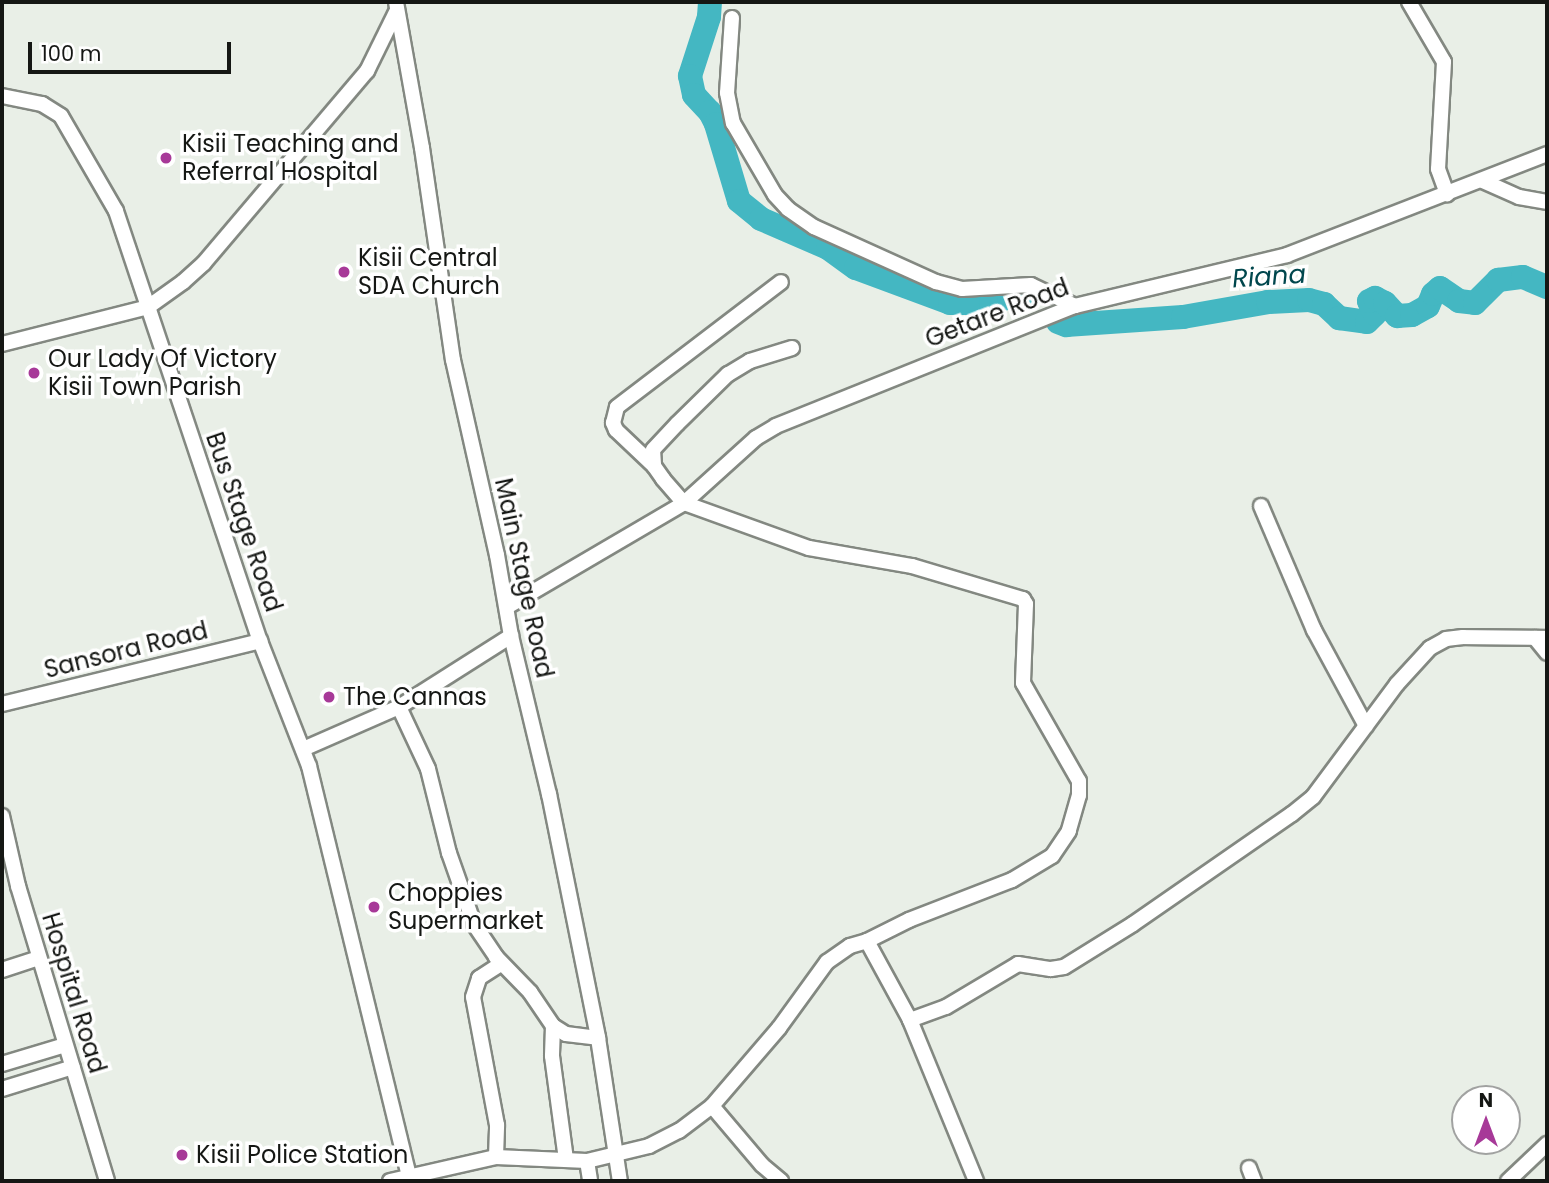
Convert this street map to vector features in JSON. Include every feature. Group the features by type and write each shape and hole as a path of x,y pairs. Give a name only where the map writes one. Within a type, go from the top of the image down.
{"street":[{"path":"1409,2 1444,62 1438,169 1447,194"},
{"path":"2,345 148,307 204,263 367,71 396,7"},
{"name":"Main Stage Road","path":"396,7 422,148 453,360 511,636 549,794 598,1038 620,1181"},
{"path":"733,18 727,93 733,123 775,195 788,209 814,227 936,282 962,289 1031,285 1075,306"},
{"name":"Bus Stage Road","path":"2,96 42,104 61,116 116,211 260,641 303,749 409,1177"},
{"name":"Getare Road","path":"507,607 684,503 757,438 776,426 1075,306 1287,255 1547,154"},
{"path":"1483,181 1519,197 1547,202"},
{"path":"390,1181 496,1157 587,1161 614,1152 649,1146 679,1131 712,1106 779,1028 827,962 850,946 1035,868 1052,856 1069,831 1079,795 1079,781 1023,683 1026,604 1018,597 912,566 809,548 684,503 654,466 616,429 613,423 617,408 781,282"},
{"path":"654,466 653,450 728,374 750,361 793,348"},
{"path":"1261,506 1314,630 1366,726"},
{"path":"303,749 399,707 511,636"},
{"path":"910,1020 946,1007 1018,964 1051,969 1064,967 1133,924 1312,797 1430,648 1446,639 1541,638 1547,653"},
{"name":"Sansora Road","path":"2,704 260,641"},
{"path":"399,707 418,742 428,769 449,853 474,924 502,962 530,992 553,1026 566,1034 598,1038"},
{"name":"Hospital Road","path":"2,816 18,886 107,1181"},
{"path":"2,890 18,886"},
{"path":"867,941 910,1020 976,1181"},
{"path":"2,970 39,958"},
{"path":"496,1157 497,1125 474,997 479,978 502,962"},
{"path":"553,1026 552,1056 566,1160"},
{"path":"2,1064 65,1045"},
{"path":"2,1089 73,1067"},
{"path":"712,1106 762,1165 781,1181"},
{"path":"1508,1181 1547,1144"},
{"path":"587,1161 590,1181"}],"waterway":[{"name":"Riana","path":"710,2 709,17 690,76 694,95 710,112 716,124 739,201 761,219 828,248 856,268 950,303 991,303 1009,297 1025,299"},
{"name":"Riana","path":"1058,322 1066,325 1183,317 1268,302 1309,300 1324,304 1339,318 1367,322 1375,314 1369,301 1375,298 1385,303 1397,316 1412,315 1428,306 1433,294 1440,288 1459,301 1475,303 1498,280 1523,277 1547,287"}],"place":[{"name":"Kisii Teaching and Referral Hospital","path":"166,158"},
{"name":"Kisii Central SDA Church","path":"344,272"},
{"name":"Our Lady Of Victory Kisii Town Parish","path":"34,373"},
{"name":"The Cannas","path":"329,697"},
{"name":"Choppies Supermarket","path":"374,907"},
{"name":"Kisii Police Station","path":"182,1155"}]}
